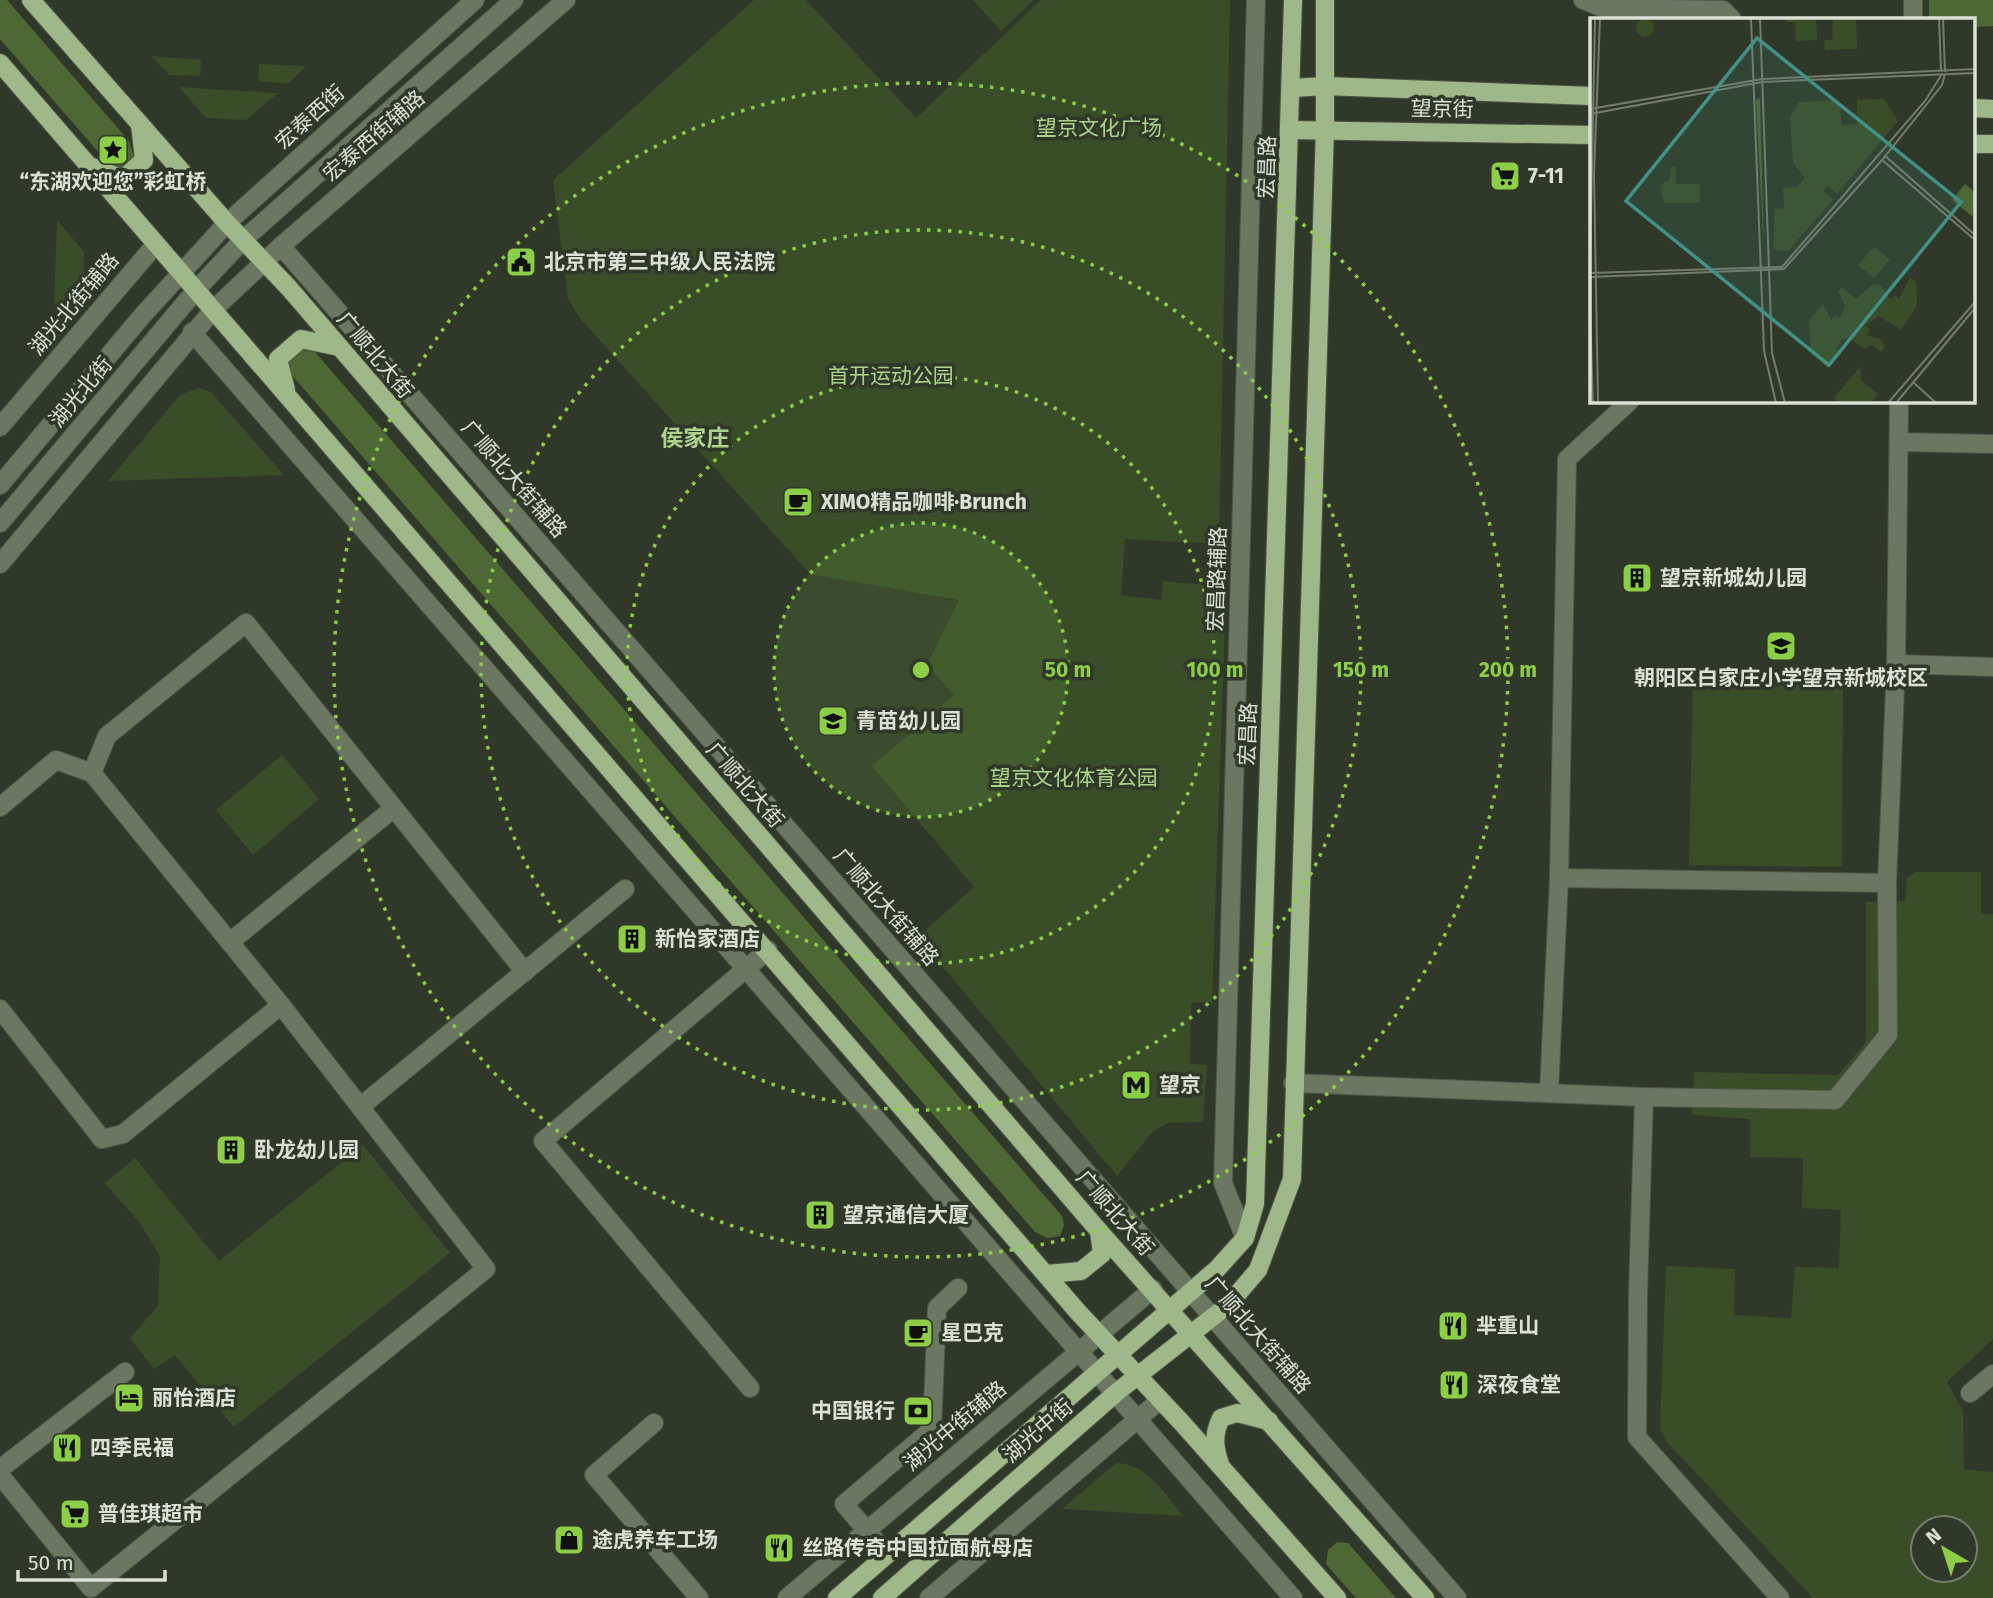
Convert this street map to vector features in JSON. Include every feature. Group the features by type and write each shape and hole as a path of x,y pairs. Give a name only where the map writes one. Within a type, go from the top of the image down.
{"main road":[{"name":"广顺北大街","path":"31,0 339,347 1099,1231 1425,1598"},
{"name":"宏昌路","path":"1170,1310 1231,1255 1245,1238 1255,1204 1291,130 1293,0"},
{"path":"1293,1083 1325,128 1325,0"},
{"path":"0,63 1099,1335 1221,1466 1337,1598"},
{"name":"望京街","path":"1292,88 1325,86 1590,96"},
{"path":"89,166 123,179 144,160 140,123"},
{"name":"望京街","path":"1291,130 1325,128 1590,135"},
{"path":"288,395 278,359 301,339 339,347"},
{"name":"湖光中街","path":"881,1598 1117,1392 1228,1305 1258,1270 1292,1178 1293,1083"},
{"path":"1047,1274 1081,1271 1102,1254 1099,1231"},
{"name":"湖光中街","path":"837,1598 1170,1310"},
{"path":"1221,1466 1214,1446 1215,1430 1221,1418 1237,1413 1269,1421"}],"street":[{"name":"宏泰西街","path":"181,273 227,223 475,0"},
{"path":"243,240 514,0"},
{"name":"宏泰西街辅路","path":"214,309 281,246 566,0"},
{"name":"宏昌路辅路","path":"1245,1238 1223,1183 1256,0"},
{"path":"1583,0 1603,8 1723,10 1731,18"},
{"path":"1913,0 1913,18"},
{"name":"湖光北街","path":"0,523 196,290 243,240"},
{"name":"湖光北街辅路","path":"0,427 156,244"},
{"name":"广顺北大街辅路","path":"281,246 1457,1598"},
{"name":"湖光北街","path":"0,485 181,273"},
{"path":"0,564 214,309"},
{"path":"192,332 1081,1350 1293,1598"},
{"path":"1549,1092 1559,878 1567,459 1629,402"},
{"path":"1293,1083 1644,1097 1835,1100 1888,1035 1887,883 1896,664 1899,402"},
{"path":"1899,442 1993,444"},
{"path":"92,772 107,736 246,623 525,972"},
{"path":"1896,664 1993,667"},
{"path":"0,807 56,760 92,772 281,1005 486,1269 91,1588 0,1475"},
{"path":"230,942 394,808"},
{"path":"1559,878 1887,883"},
{"path":"360,1107 625,889"},
{"path":"750,1388 543,1141 768,950"},
{"path":"0,1009 102,1139 123,1134 281,1005"},
{"path":"1644,1097 1637,1437 1780,1598"},
{"path":"887,1554 844,1504 932,1429 937,1308 958,1288"},
{"name":"湖光中街辅路","path":"788,1598 1153,1289"},
{"path":"0,1469 125,1372"},
{"path":"1970,1393 1993,1374"},
{"path":"929,1598 1160,1400"},
{"path":"654,1423 594,1475 699,1598"}],"green space":[{"path":"0,0 7,0 129,141 134,157 120,168 107,162 0,39"},
{"path":"754,0 806,0 916,118 1041,0 1230,0 1219,544 1125,539 1121,595 1161,600 1163,581 1226,587 1212,1002 1191,1003 1190,1064 1207,1065 1203,1122 1168,1123 1152,1132 1117,1176 918,937 974,887 872,766 954,695 927,665 959,600 810,574 579,317 568,298 553,180"},
{"path":"973,0 1034,0 1001,31"},
{"path":"1929,0 1993,0 1993,26 1976,27 1976,18 1929,18"},
{"path":"152,56 201,60 200,76 169,75"},
{"path":"259,64 306,66 288,84 258,81"},
{"path":"179,87 278,93 246,120 206,118"},
{"path":"57,220 84,252 84,281 54,312"},
{"path":"292,352 315,352 1062,1216 1064,1225 1060,1236 1047,1238 1035,1232 290,373 288,362"},
{"path":"198,388 211,392 284,475 108,481 180,395"},
{"path":"1843,677 1842,867 1689,865 1693,680"},
{"path":"282,755 319,799 253,855 216,810"},
{"path":"1915,872 1981,872 1981,914 1993,914 1993,1339 1947,1382 1963,1411 1964,1469 1993,1472 1993,1598 1813,1598 1666,1441 1660,1429 1666,1266 1735,1269 1734,1315 1791,1318 1795,1267 1839,1268 1841,1210 1802,1208 1803,1158 1750,1157 1750,1119 1692,1115 1694,1072 1838,1075 1866,1042 1866,902 1905,901 1907,878"},
{"path":"363,1145 450,1253 234,1427 175,1355 154,1369 130,1338 158,1306 160,1256 139,1222 105,1183 135,1158 219,1261"},
{"path":"1116,1463 1137,1468 1146,1474 1183,1516 1062,1509"},
{"path":"1337,1542 1348,1543 1396,1598 1356,1598 1326,1564 1328,1550"}],"place":[{"name":"“东湖欢迎您”彩虹桥","path":"113,150"},
{"name":"7-11","path":"1505,176"},
{"name":"北京市第三中级人民法院","path":"521,262"},
{"name":"XIMO精品咖啡·Brunch","path":"798,502"},
{"name":"望京新城幼儿园","path":"1637,578"},
{"name":"朝阳区白家庄小学望京新城校区","path":"1781,646"},
{"name":"青苗幼儿园","path":"833,721"},
{"name":"新怡家酒店","path":"632,939"},
{"name":"望京","path":"1136,1085"},
{"name":"卧龙幼儿园","path":"231,1150"},
{"name":"望京通信大厦","path":"820,1215"},
{"name":"芈重山","path":"1453,1326"},
{"name":"星巴克","path":"918,1333"},
{"name":"深夜食堂","path":"1454,1385"},
{"name":"丽怡酒店","path":"129,1398"},
{"name":"中国银行","path":"918,1411"},
{"name":"四季民福","path":"67,1448"},
{"name":"普佳琪超市","path":"75,1514"},
{"name":"途虎养车工场","path":"569,1540"},
{"name":"丝路传奇中国拉面航母店","path":"779,1548"}],"district":[{"name":"侯家庄","path":"695,438"}],"park label":[{"name":"望京文化广场","path":"1099,128"},
{"name":"首开运动公园","path":"891,376"},
{"name":"望京文化体育公园","path":"1074,778"}]}
